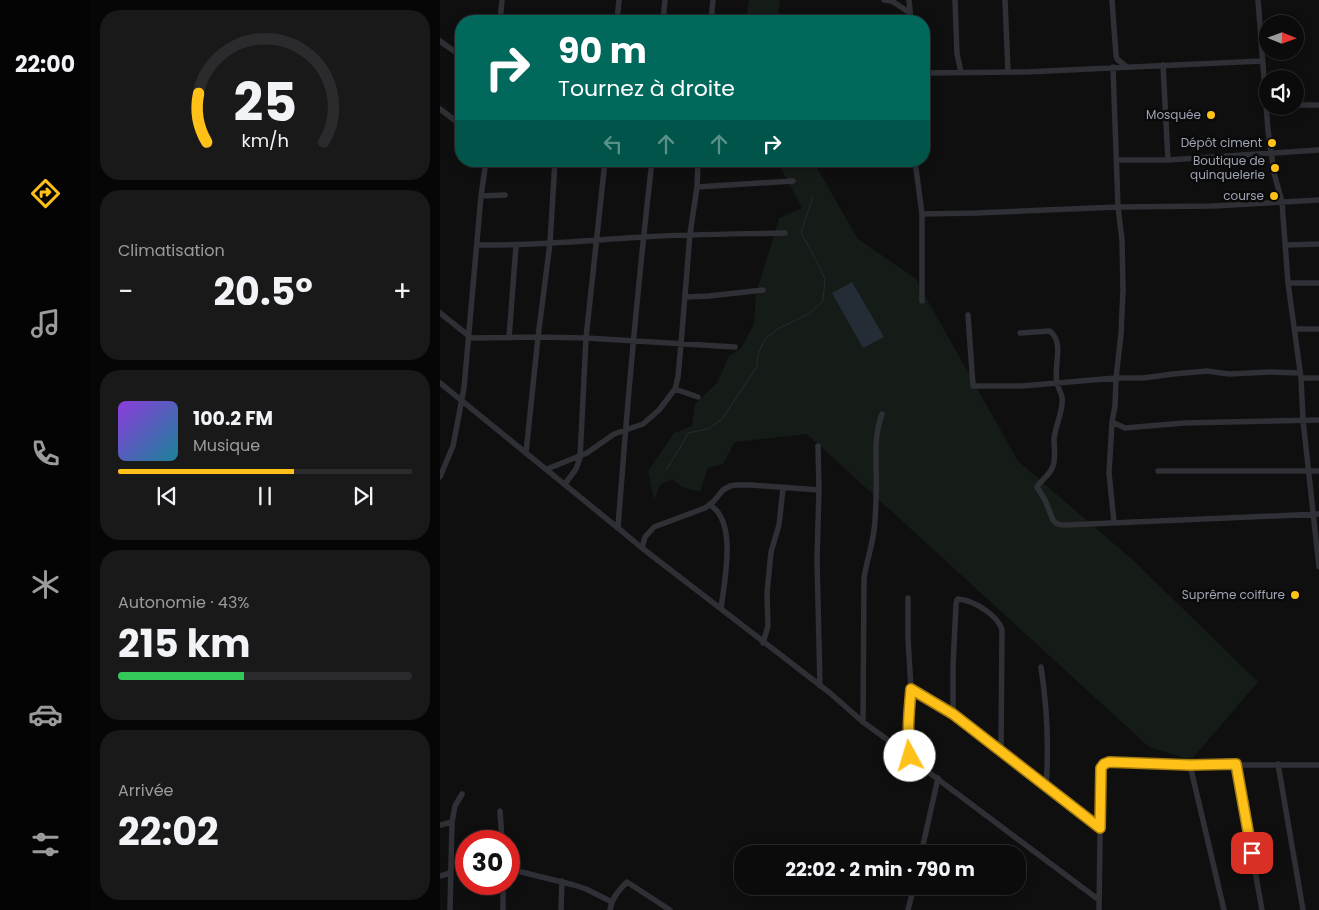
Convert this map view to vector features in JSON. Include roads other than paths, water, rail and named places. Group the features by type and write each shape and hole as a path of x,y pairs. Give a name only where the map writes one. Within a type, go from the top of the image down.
{"street":[{"path":"501,15 502,0"},
{"path":"618,15 619,0"},
{"path":"664,15 665,0"},
{"path":"711,15 713,0"},
{"path":"884,0 892,1 910,13"},
{"path":"909,0 910,13"},
{"path":"955,0 957,54 961,72"},
{"path":"1005,0 1008,72"},
{"path":"1112,0 1116,56 1127,67"},
{"path":"1258,0 1263,70"},
{"path":"440,41 455,52"},
{"path":"930,73 1008,72 1262,61"},
{"path":"1163,66 1168,160"},
{"path":"1113,68 1123,290 1109,473 1114,522"},
{"path":"1304,105 1319,105"},
{"path":"440,109 455,120"},
{"path":"1268,115 1270,153 1282,202 1288,283 1301,376 1309,470 1316,514 1319,565"},
{"path":"1117,160 1168,160 1319,150"},
{"path":"440,478 453,446 462,401 485,167"},
{"path":"526,453 550,242 555,167"},
{"path":"565,484 576,469 580,456 586,338 603,167"},
{"path":"618,528 643,237 651,167"},
{"path":"547,469 592,451 609,436 643,424 659,410 675,389 678,377 698,167"},
{"path":"916,167 922,214 922,301"},
{"path":"697,187 793,181"},
{"path":"481,196 505,195"},
{"path":"922,214 1118,207 1213,206 1319,200"},
{"path":"477,245 516,246 550,242 597,241 690,234 785,233"},
{"path":"1286,245 1319,244"},
{"path":"509,338 516,246"},
{"path":"1288,283 1319,283"},
{"path":"686,297 763,290"},
{"path":"440,314 469,337 586,338 735,347"},
{"path":"968,315 972,386 1022,386 1116,378 1143,378 1207,371 1229,374 1270,372 1319,378"},
{"path":"1294,329 1319,329"},
{"path":"1020,333 1050,331 1056,336 1058,355 1056,367 1057,382 1062,403 1054,438 1053,469 1037,487 1045,500 1053,520 1059,525 1316,514"},
{"path":"440,383 642,548 820,686 863,722 1099,900"},
{"path":"675,389 698,396"},
{"path":"863,722 864,578 875,522 876,441 882,414"},
{"path":"1112,422 1125,428 1184,423 1319,420"},
{"path":"818,446 817,560 820,686"},
{"path":"1158,470 1319,471"},
{"path":"642,548 645,537 654,527 696,513 710,505 723,490 730,486 751,485 818,490"},
{"path":"763,643 768,626 768,574 771,552 780,525 782,488"},
{"path":"710,505 720,515 727,538 727,556 721,609"},
{"path":"908,598 911,689 908,722 910,756"},
{"path":"953,714 953,667 956,604 958,599 970,601 986,611 1001,624 1001,751"},
{"path":"1041,667 1046,699 1048,763 1046,787"},
{"path":"911,689 953,714 1100,828"},
{"path":"1099,910 1101,768 1104,764 1109,762 1190,765 1319,765"},
{"path":"1236,764 1262,910"},
{"path":"1278,764 1303,910"},
{"path":"1190,765 1224,910"},
{"path":"923,845 938,778"},
{"path":"450,910 452,822 455,806 462,794"},
{"path":"500,811 501,830"},
{"path":"440,825 452,822"},
{"path":"520,871 562,881 586,889 612,902"},
{"path":"440,876 450,873"},
{"path":"561,910 562,881"},
{"path":"610,910 617,892 627,882 670,910"},
{"path":"503,895 503,910"},
{"path":"908,910 912,895"}],"waterway":[{"path":"666,470 688,433 708,429 722,419 757,367 758,354 765,339 779,328 809,314 823,301 825,279 801,233 813,196"}],"place":[{"name":"Mosquée","path":"1211,115"},
{"name":"Dépôt ciment","path":"1272,143"},
{"name":"Boutique de quinquelerie","path":"1275,168"},
{"name":"course","path":"1274,196"},
{"name":"Suprême coiffure","path":"1295,595"}]}
